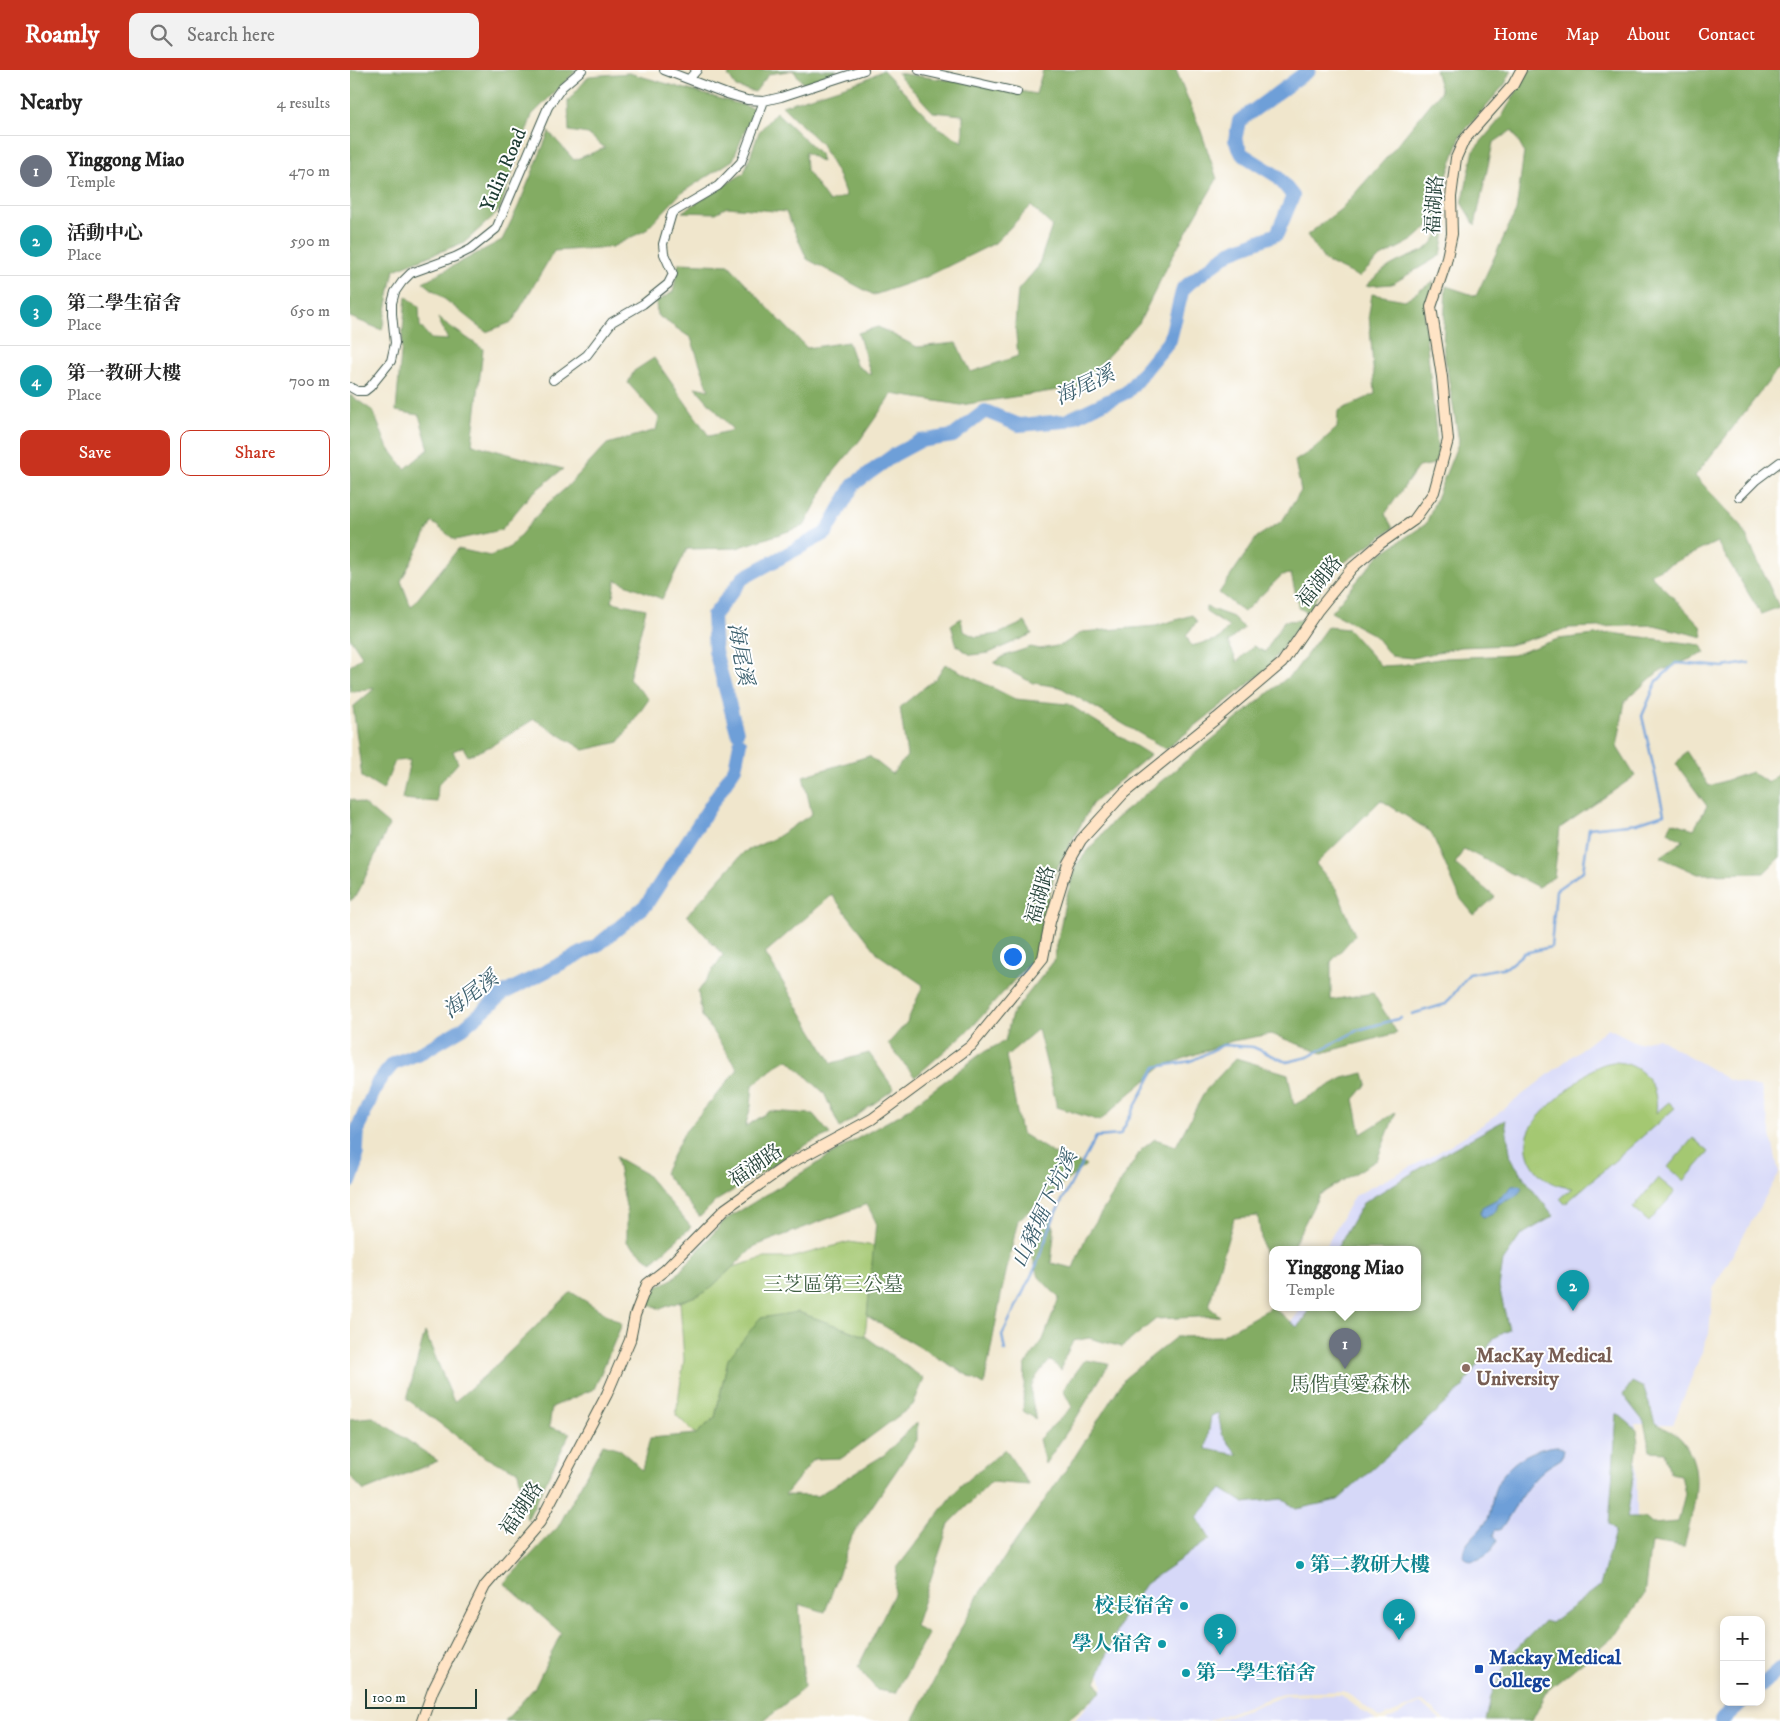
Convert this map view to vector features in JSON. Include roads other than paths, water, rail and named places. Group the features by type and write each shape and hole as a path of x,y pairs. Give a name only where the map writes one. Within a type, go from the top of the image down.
{"street":[{"name":"Yulin Road","path":"350,387 358,391 370,387 391,361 395,343 392,302 395,292 402,282 411,274 456,257 471,249 484,241 496,229 548,107 562,87 582,70"},
{"path":"664,70 733,96 747,100 764,101 864,70"},
{"path":"689,78 697,70"},
{"path":"919,70 1017,92"},
{"name":"福湖路","path":"422,1721 433,1690 485,1586 540,1522 607,1394 630,1340 635,1315 647,1284 664,1270 725,1209 786,1165 872,1119 971,1046 1043,958 1050,922 1068,863 1081,840 1124,793 1282,663 1318,610 1352,568 1381,543 1414,520 1434,492 1448,440 1442,377 1431,307 1446,262 1452,234 1451,197 1456,158 1464,140 1513,85 1521,70"},
{"path":"554,380 587,355 612,322 643,304 668,284 673,274 664,254 662,244 672,213 718,186 740,162 764,101"},
{"path":"1739,497 1756,480 1780,462"}],"water":[{"path":"1519,1185 1522,1188 1518,1194 1498,1204 1493,1214 1483,1217 1480,1214 1482,1207 1501,1197 1512,1186"},
{"path":"1556,1446 1564,1449 1562,1458 1538,1475 1500,1530 1495,1530 1493,1535 1497,1541 1489,1553 1480,1559 1470,1561 1463,1556 1466,1546 1488,1519 1493,1496 1502,1476 1526,1455"}],"waterway":[{"name":"海尾溪","path":"737,732 715,651 713,616 743,578 826,533 854,484 894,455 920,441 953,436 985,411 1019,425 1065,421 1127,392 1170,340 1183,288 1230,252 1277,234 1293,196 1277,176 1242,154 1235,140 1239,121 1309,70"},
{"name":"山豬堀下坑溪","path":"1412,1014 1446,1004 1469,974 1507,967 1524,953 1551,947 1556,890 1583,871 1589,828 1637,823 1664,814 1642,716 1657,681 1676,663 1723,667 1749,663"},
{"name":"海尾溪","path":"350,1182 356,1166 358,1128 378,1082 393,1064 424,1051 463,1028 504,993 599,944 646,905 735,768 740,743"},
{"name":"山豬堀下坑溪","path":"1005,1351 1002,1335 1036,1266 1055,1214 1096,1137 1120,1135 1156,1067 1191,1061 1223,1045 1253,1047 1287,1062 1308,1057 1358,1030 1401,1018"},
{"path":"1765,1682 1780,1669"},
{"path":"1721,1721 1738,1706"}],"place":[{"name":"活動中心","path":"1573,1311"},
{"name":"MacKay Medical University","path":"1466,1368"},
{"name":"Yinggong Miao","path":"1345,1369"},
{"name":"第二教研大樓","path":"1300,1565"},
{"name":"校長宿舍","path":"1184,1606"},
{"name":"第一教研大樓","path":"1399,1640"},
{"name":"學人宿舍","path":"1162,1644"},
{"name":"第二學生宿舍","path":"1220,1655"},
{"name":"Mackay Medical College","path":"1479,1669"},
{"name":"第一學生宿舍","path":"1186,1673"}],"park label":[{"name":"三芝區第三公墓","path":"833,1285"},
{"name":"馬偕真愛森林","path":"1350,1385"}]}
